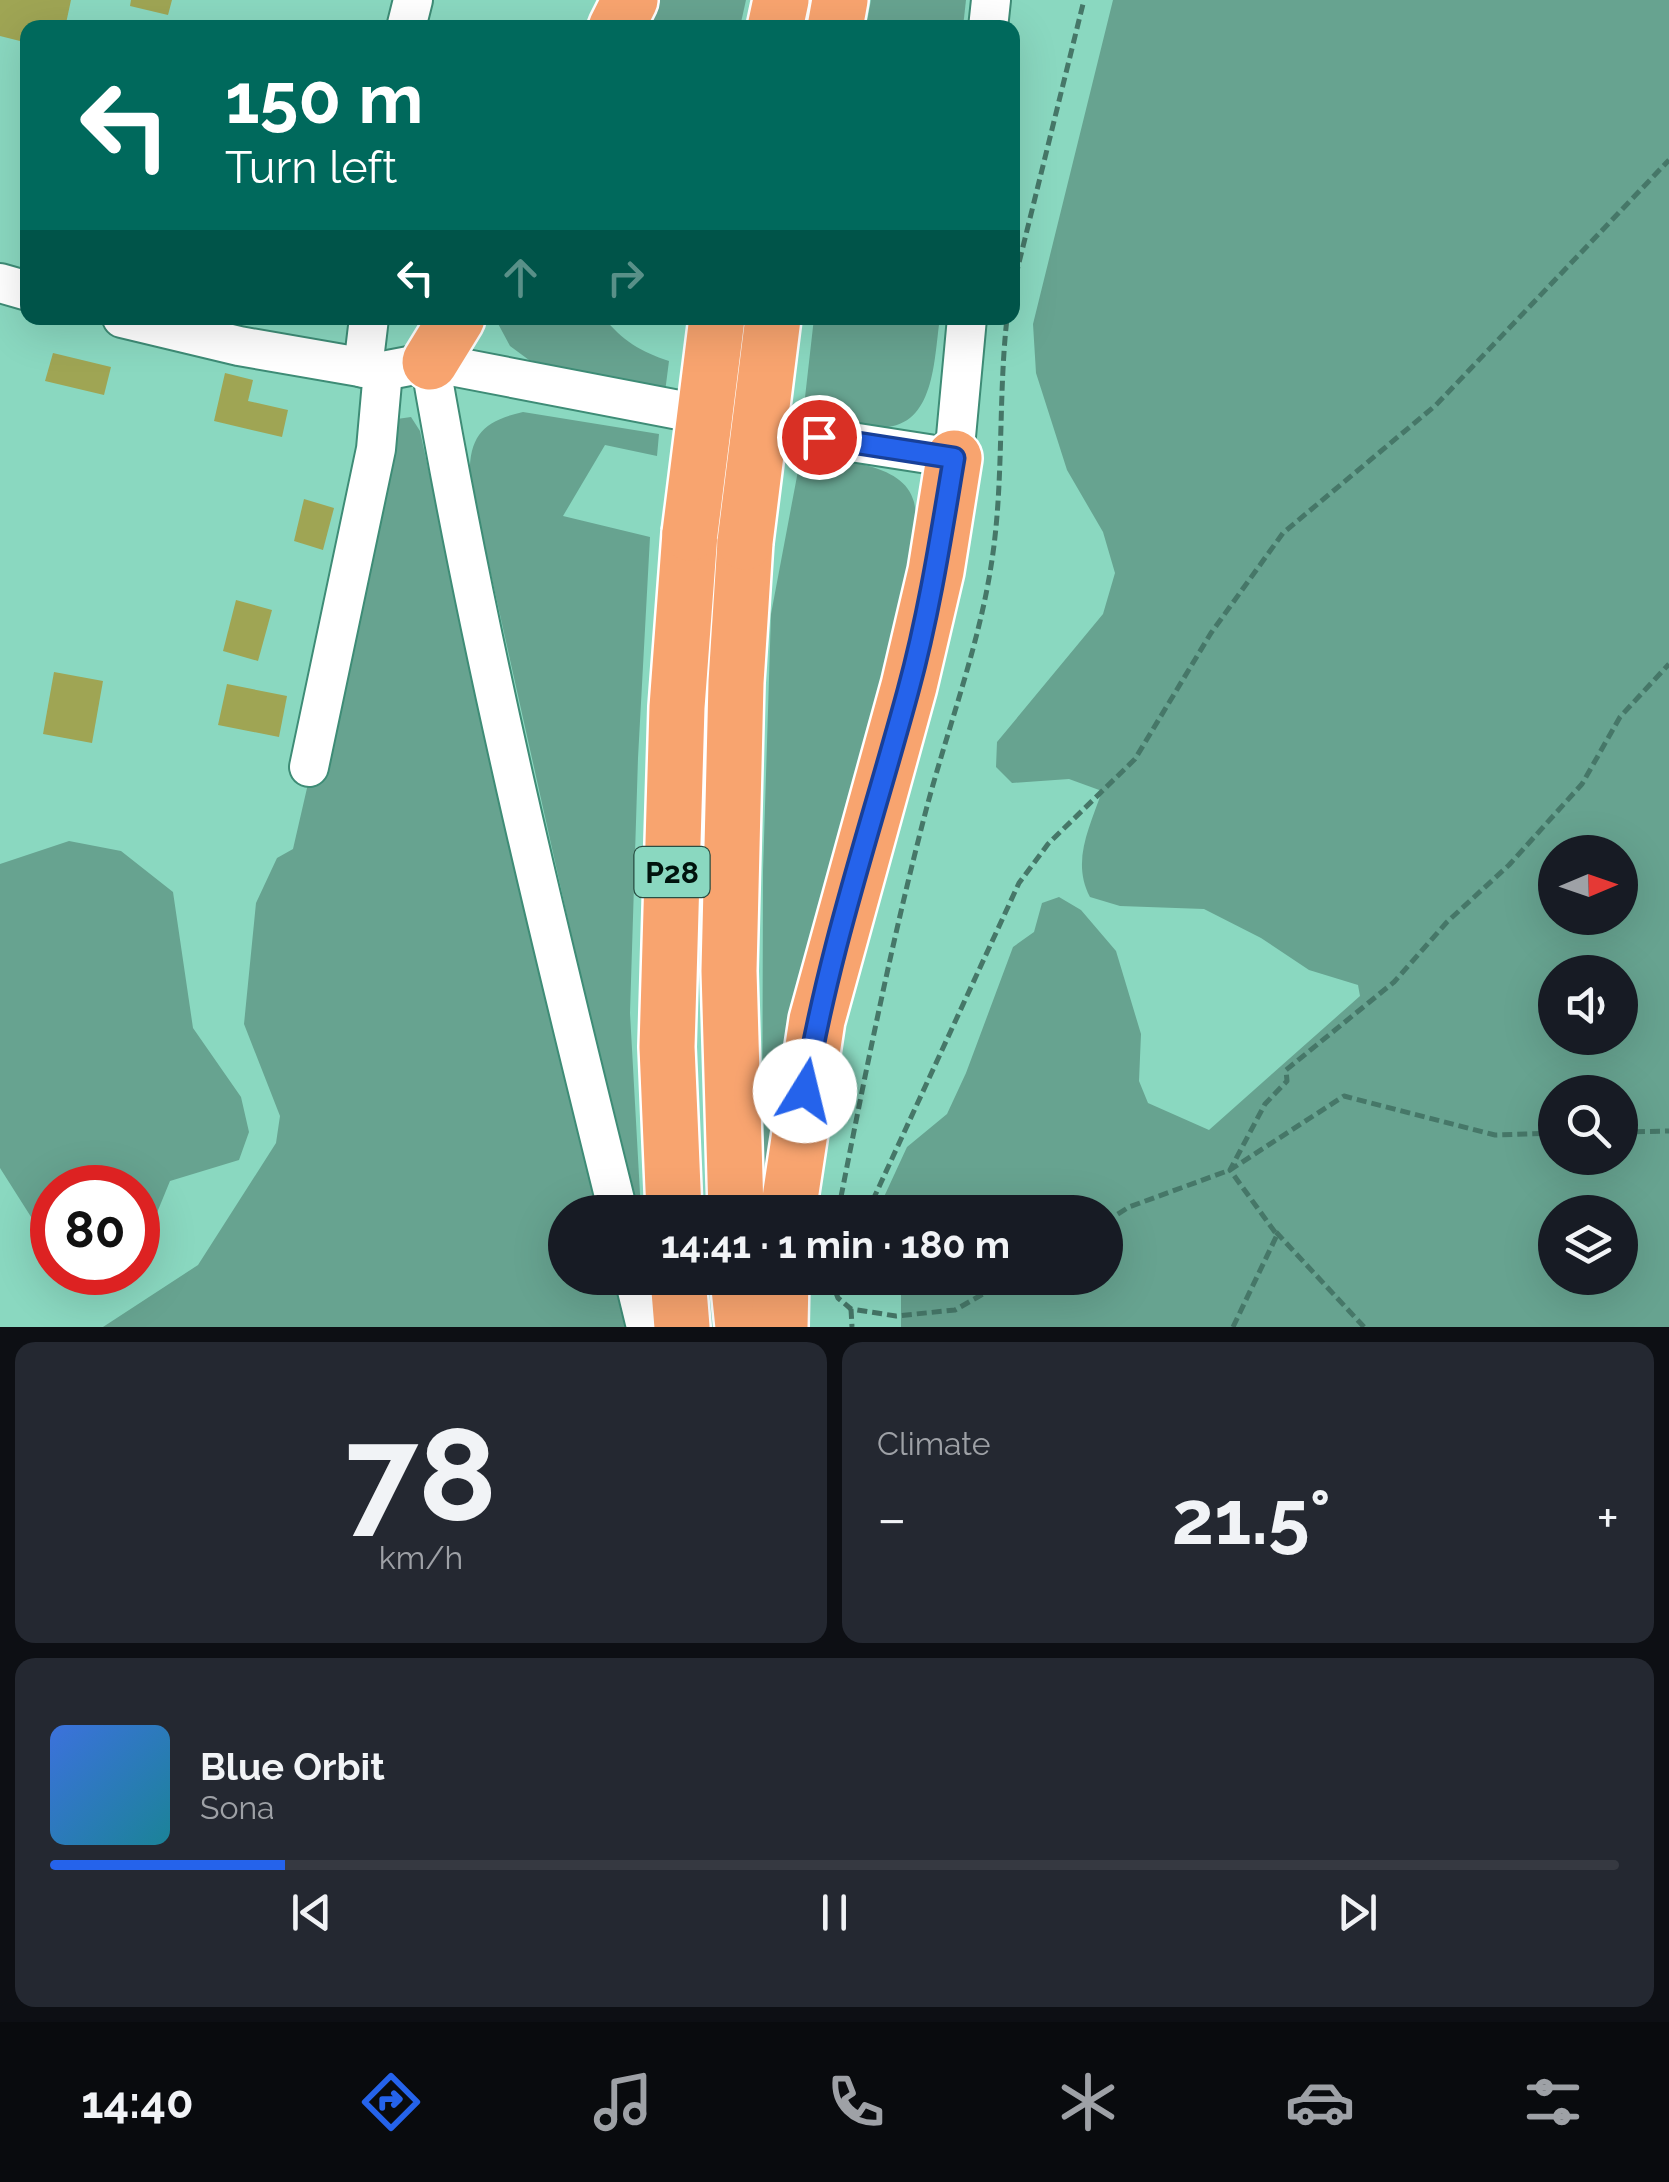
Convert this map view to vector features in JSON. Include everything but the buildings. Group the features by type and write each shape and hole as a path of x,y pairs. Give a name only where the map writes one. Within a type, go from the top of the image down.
{"highway":[{"name":"Р28","path":"673,1195 666,1047 677,707 690,533 716,325"},
{"name":"Р28","path":"736,1195 729,971 736,682 745,542 772,325"},
{"path":"791,1195 817,1020 909,686 936,571 954,458"},
{"path":"679,1295 682,1327"},
{"path":"740,1295 743,1327"},
{"path":"780,1327 781,1295"}],"street":[{"path":"151,325 239,346 408,355 819,437 954,458 966,325"},
{"path":"376,325 408,355 464,545 524,832 614,1195"},
{"path":"309,767 376,450 408,355"},
{"path":"638,1295 646,1327"}],"path":[{"path":"1020,260 1084,0"},
{"path":"875,1195 1019,883 1048,844 1135,760 1211,634 1284,534 1436,404 1669,160"},
{"path":"841,1195 890,950 992,563 1000,496 1000,384 1006,325"},
{"path":"1230,1170 1264,1104 1287,1081 1286,1070 1394,982 1448,922 1510,865 1582,784 1620,717 1669,664"},
{"path":"1123,1211 1230,1170 1344,1096 1495,1135 1538,1134"},
{"path":"1638,1131 1669,1130"},
{"path":"1230,1170 1278,1235 1233,1327"},
{"path":"1274,1230 1364,1327"},
{"path":"837,1295 851,1310 896,1316 955,1310 981,1295"},
{"path":"851,1310 852,1327"}],"shaded area":[{"path":"648,0 746,0 742,20 639,20"},
{"path":"871,0 966,0 964,20 867,20"},
{"path":"1113,0 1669,0 1669,1327 901,1327 901,1295 1123,1295 1123,1195 885,1195 907,1147 947,1114 1013,947 1034,932 1042,903 1059,897 1081,910 1116,951 1141,1034 1139,1081 1148,1103 1209,1130 1360,996 1358,985 1309,970 1261,938 1204,909 1120,906 1090,897 1082,857 1102,791 1069,779 1012,783 996,767 997,742 1103,614 1115,573 1103,532 1067,470 1036,373 1033,324"},
{"path":"499,325 611,325 633,344 669,361 665,392 529,360 510,346"},
{"path":"813,325 939,325 930,384 916,413 904,422 880,427 803,415"},
{"path":"523,412 659,434 657,456 605,445 563,516 650,537 630,1013 640,1195 629,1195 470,480 472,452 480,433"},
{"path":"411,417 420,431 534,953 593,1195 548,1195 548,1295 617,1295 625,1327 103,1327 152,1295 160,1295 160,1290 198,1265 276,1143 280,1116 244,1024 256,903 277,858 293,849 390,427 397,419"},
{"path":"801,455 866,465 897,478 908,488 916,517 915,543 766,1195 762,1195 763,871 771,614"},
{"path":"69,841 121,851 173,892 193,1028 241,1097 249,1132 239,1160 170,1181 160,1205 160,1165 30,1165 30,1215 0,1168 0,864"}],"route":[{"path":"805,1091 817,1020 909,686 936,571 954,458 819,437"}]}
